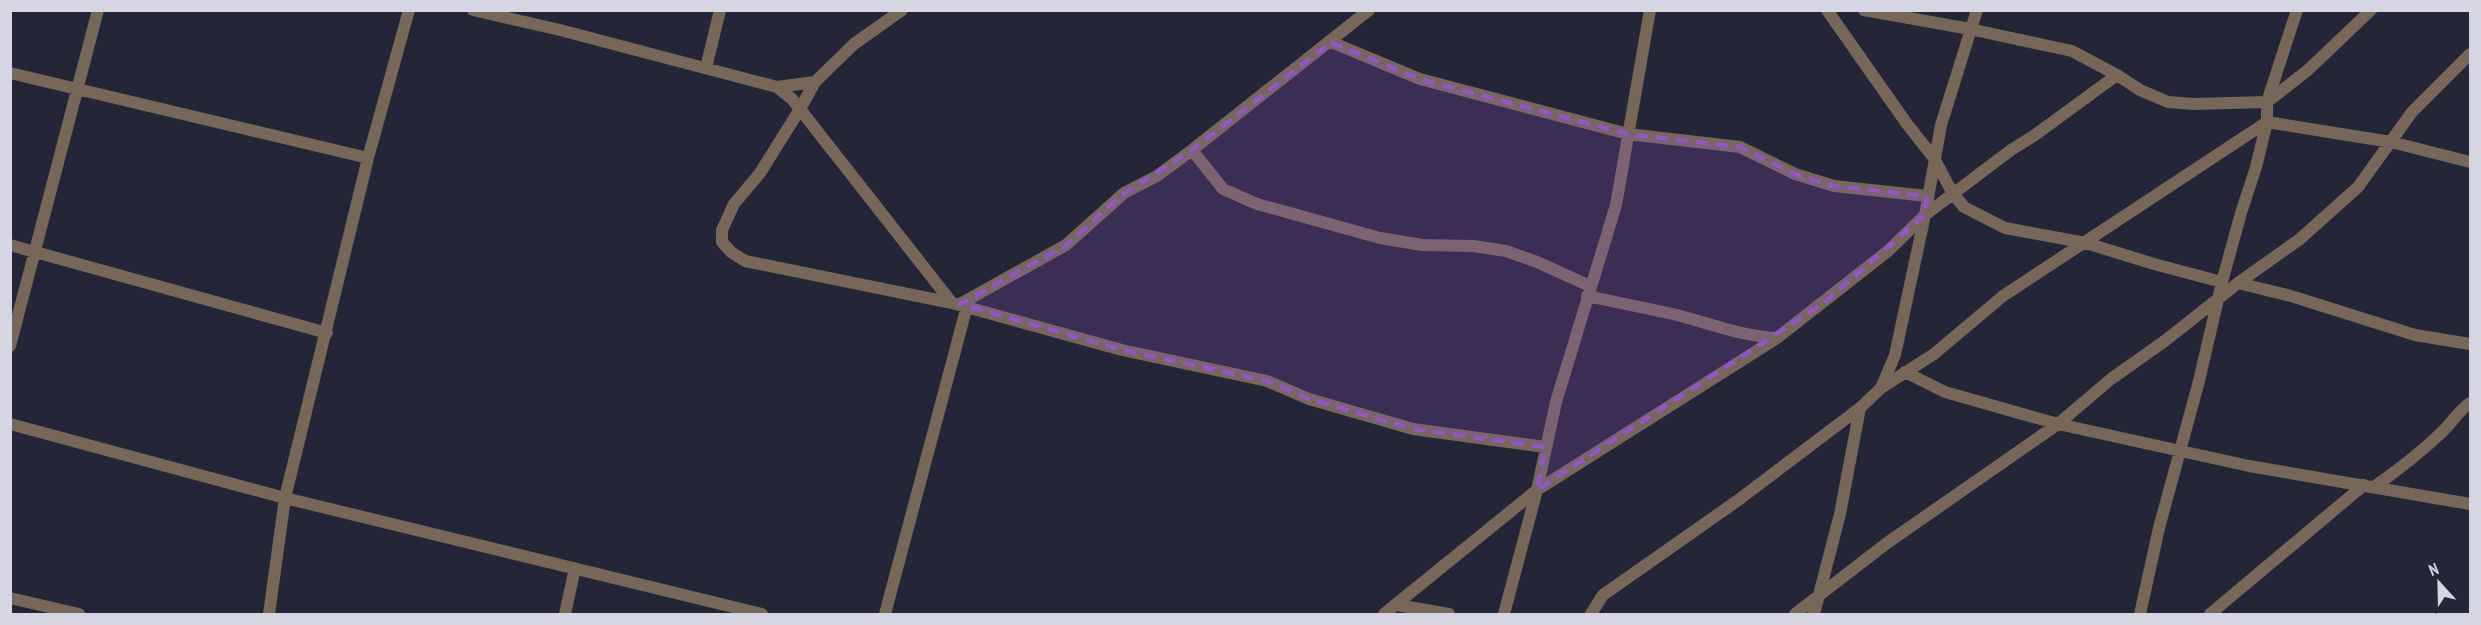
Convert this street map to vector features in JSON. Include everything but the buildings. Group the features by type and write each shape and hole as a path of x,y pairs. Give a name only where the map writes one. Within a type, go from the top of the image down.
{"street":[{"path":"10,346 75,89 98,10"},
{"path":"268,615 285,498 368,158 410,10"},
{"path":"472,10 706,68 777,87 786,92 959,304"},
{"path":"706,68 720,10"},
{"path":"902,10 854,44 815,82 760,173 734,204 722,230 722,242 731,252 745,261 959,304 1122,350 1267,381 1309,399 1413,429 1545,447"},
{"path":"885,615 959,304 1066,245 1124,194 1157,176 1192,150 1369,10"},
{"path":"1504,615 1537,490 1545,447 1588,291 1605,248 1616,205 1650,10"},
{"path":"1827,10 1907,124 1934,158 1953,194 1964,207 2005,228 2086,243 2222,282"},
{"path":"1864,10 1970,29 2072,51 2140,90 2168,102 2194,104 2267,102 2308,70 2371,10"},
{"path":"1881,388 1895,356 1925,215 1941,125 1977,10"},
{"path":"2140,615 2159,528 2217,300 2256,167 2267,122 2267,102 2297,10"},
{"path":"1331,42 1420,79 1628,134 1740,147 1795,174 1834,186 1927,196"},
{"path":"1795,615 1887,543 2058,424 2111,379 2166,340 2238,283 2301,239 2358,187 2412,112 2470,54"},
{"path":"10,73 368,158"},
{"path":"1384,615 1537,490 1777,338 1888,251 1925,215 2117,75"},
{"path":"777,87 815,82"},
{"path":"1591,615 1603,595 1737,501 1860,408 1881,388 1934,354 2003,296 2267,122 2391,142 2470,162"},
{"path":"1192,150 1223,189 1257,204 1380,238 1422,245 1473,246 1506,251 1537,262 1588,291 1726,331 1753,337 1777,338"},
{"path":"10,245 327,333"},
{"path":"2238,283 2291,296 2415,335 2470,344"},
{"path":"1905,372 1945,392 2058,424 2249,466 2470,504"},
{"path":"2210,615 2369,486 2408,463 2444,430 2462,408 2470,403"},
{"path":"1814,615 1840,514 1860,408"},
{"path":"10,424 285,498 762,615"},
{"path":"565,615 575,568"},
{"path":"10,598 79,615"},
{"path":"1397,605 1449,615"}],"highlighted area":[{"path":"1331,42 1420,79 1628,134 1740,147 1795,174 1834,186 1927,196 1925,215 1824,303 1537,490 1545,447 1413,429 1309,399 1267,381 1122,350 960,304 1066,245 1124,193 1192,150"}]}
